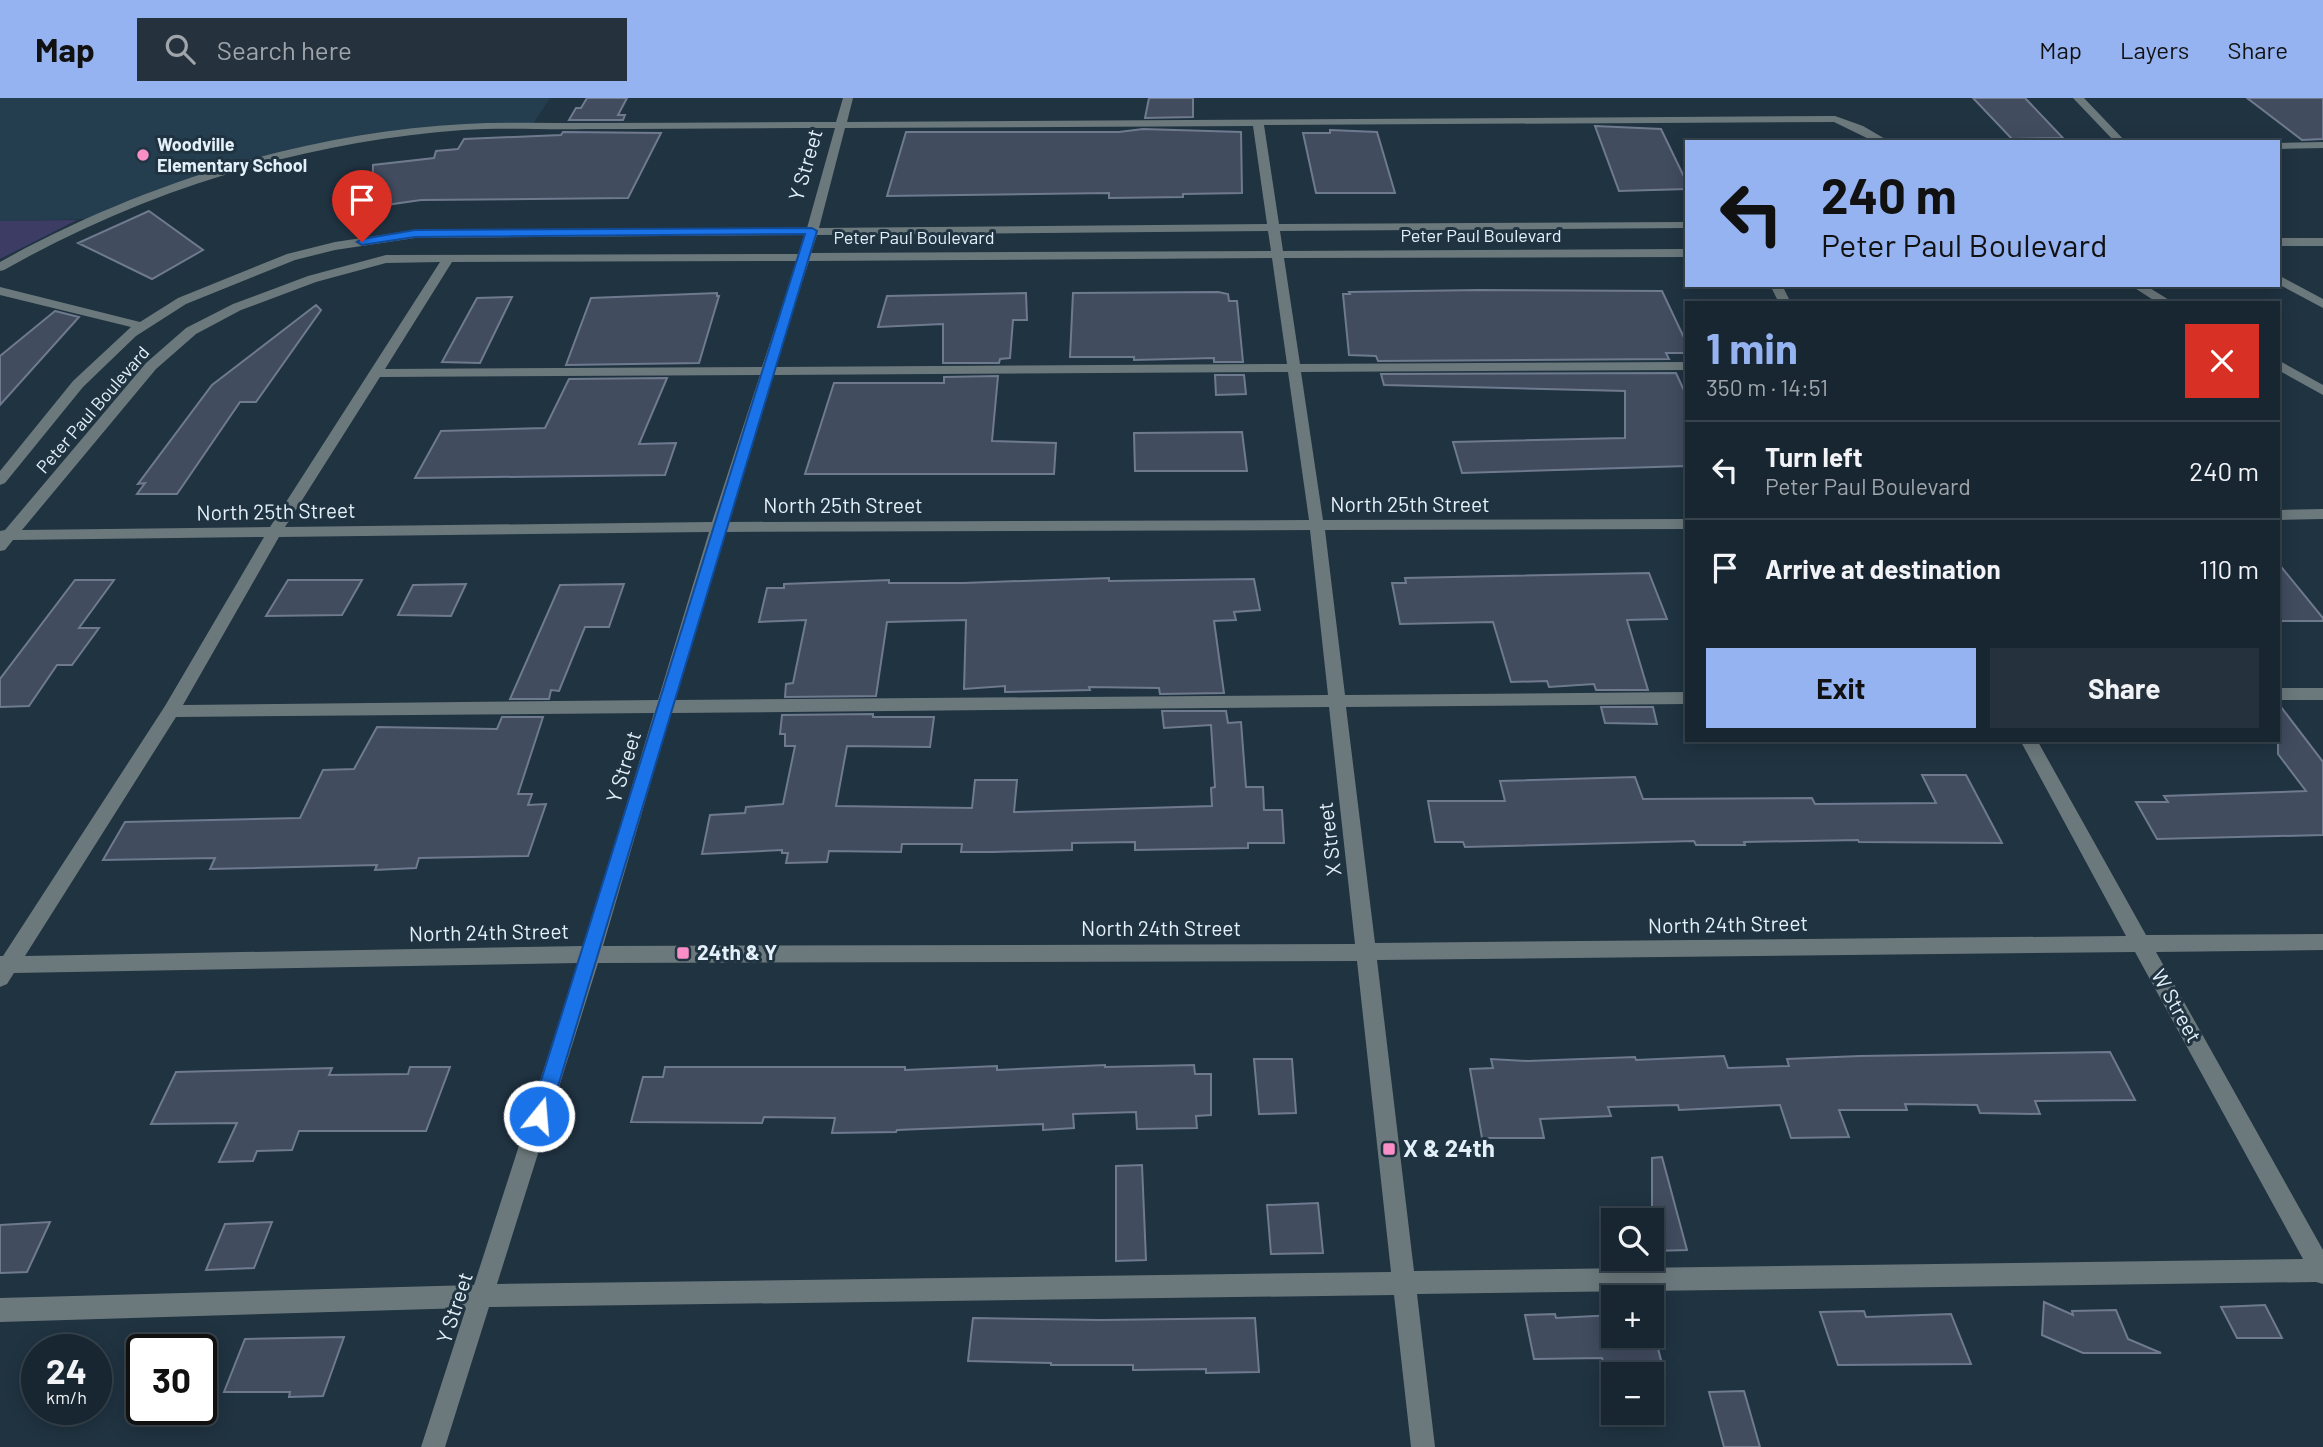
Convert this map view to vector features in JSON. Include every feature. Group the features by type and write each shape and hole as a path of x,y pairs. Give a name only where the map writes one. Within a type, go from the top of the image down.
{"street":[{"name":"Y Street","path":"433,1447 591,954 718,527 812,231 848,98"},
{"path":"2078,98 2119,140"},
{"path":"0,267 46,240 161,193 266,159 335,143 424,131 491,126 1835,119 1880,140"},
{"name":"X Street","path":"1258,123 1317,527 1423,1447"},
{"path":"2280,146 2323,145"},
{"name":"Peter Paul Boulevard","path":"0,480 78,384 131,333 182,301 291,257 335,246 415,234 1685,225"},
{"path":"2280,242 2323,242"},
{"name":"Peter Paul Boulevard","path":"3,539 151,366 191,331 237,307 312,279 386,259 1685,253"},
{"path":"3,969 171,711 273,534 448,259"},
{"path":"2280,280 2323,304"},
{"path":"2140,287 2164,301"},
{"path":"0,291 142,326"},
{"path":"2280,365 2323,391"},
{"path":"375,373 1685,366"},
{"path":"2280,515 2323,514"},
{"name":"North 25th Street","path":"3,539 718,527 1685,524"},
{"path":"2280,694 2323,694"},
{"path":"171,711 1685,698"},
{"name":"W Street","path":"2029,742 2322,1271"},
{"name":"North 24th Street","path":"3,969 591,954 1366,952 2323,942"},
{"path":"0,1310 483,1296 2322,1271"}],"shaded area":[{"name":"Woodville Elementary School","path":"0,98 550,98 533,124 403,134 262,160 94,219 0,221"},
{"path":"77,220 0,259 0,221"}],"building":[{"path":"587,98 627,98 618,115 625,115 623,120 569,120 576,108 581,108"},
{"path":"1149,98 1193,98 1193,117 1145,118"},
{"path":"1973,98 2025,98 2063,138 2012,139"},
{"path":"2247,98 2323,98 2323,139 2302,140"},
{"path":"1595,126 1661,129 1685,179 1685,189 1619,191"},
{"path":"1143,129 1241,132 1242,193 1109,198 1109,193 887,196 906,132 1119,132"},
{"path":"1330,130 1377,132 1395,193 1316,193 1303,133 1330,133"},
{"path":"563,132 661,133 628,198 421,200 372,207 373,165 434,158 436,151 458,149 464,139 561,135"},
{"path":"149,211 203,250 152,279 78,243"},
{"path":"1662,291 1685,340 1685,353 1666,353 1669,359 1378,361 1376,356 1349,355 1343,294 1350,294 1349,292"},
{"path":"717,293 719,296 699,363 566,365 591,298"},
{"path":"1026,293 1027,320 1013,320 1010,358 1000,359 999,363 943,363 943,324 878,327 887,296"},
{"path":"1073,293 1228,294 1229,301 1237,301 1243,362 1214,362 1214,358 1134,360 1134,357 1070,357"},
{"path":"512,297 480,363 442,362 477,298"},
{"path":"316,305 321,310 256,402 240,402 177,494 137,494 145,483 138,484 212,385"},
{"path":"55,311 79,317 0,405 0,356"},
{"path":"1676,373 1685,393 1685,466 1462,473 1453,442 1625,438 1625,391 1384,385 1381,374"},
{"path":"1215,375 1244,375 1246,394 1216,395"},
{"path":"998,376 992,441 1056,443 1054,474 805,474 834,383 944,383 944,377"},
{"path":"667,378 639,444 676,443 665,475 415,478 441,431 545,428 569,379"},
{"path":"1242,432 1247,471 1135,471 1134,433"},
{"path":"2280,565 2323,618 2323,621 2280,621"},
{"path":"1649,573 1667,619 1627,620 1648,690 1596,690 1594,684 1549,687 1547,681 1511,682 1493,622 1400,624 1392,583 1406,583 1405,578"},
{"path":"1109,578 1109,581 1254,579 1260,610 1234,612 1236,620 1214,621 1224,693 1160,694 1159,688 1089,687 1090,690 1005,692 1005,686 964,689 966,620 887,622 876,696 785,697 786,684 793,683 806,620 759,622 767,588 784,588 784,584 889,580 889,583 963,583"},
{"path":"75,580 114,580 79,628 99,628 72,665 57,665 29,706 0,707 0,679"},
{"path":"288,580 362,580 342,615 266,616"},
{"path":"466,584 451,616 398,615 413,585"},
{"path":"624,584 609,627 585,627 559,691 551,690 549,699 510,699 560,585"},
{"path":"2280,706 2323,762 2323,835 2157,839 2136,802 2168,802 2164,796 2306,791 2278,754"},
{"path":"1601,707 1653,707 1657,724 1605,723"},
{"path":"1162,711 1226,711 1228,723 1241,722 1246,787 1263,787 1264,810 1282,810 1284,843 1248,843 1248,848 1135,850 1135,842 1072,843 1072,850 992,852 961,852 962,844 902,844 901,852 829,851 827,862 786,863 788,853 782,853 782,850 702,854 710,815 745,813 746,807 783,804 795,746 785,746 785,734 780,734 782,715 873,714 873,717 934,717 930,747 847,746 836,806 972,808 975,780 1017,780 1014,812 1212,806 1211,788 1215,787 1211,725 1164,728"},
{"path":"502,717 543,717 518,794 532,794 528,805 546,804 528,856 419,858 416,868 375,870 377,865 210,869 215,858 103,860 125,822 300,818 323,770 354,769 377,727 497,729"},
{"path":"1922,775 1966,775 2002,843 1858,840 1696,845 1694,841 1465,847 1463,842 1435,842 1428,801 1505,801 1500,781 1635,777 1643,799 1812,798 1815,804 1936,803"},
{"path":"2110,1052 2135,1100 2035,1101 2040,1114 1980,1113 1977,1105 1905,1104 1907,1110 1839,1110 1849,1137 1791,1138 1780,1105 1679,1110 1678,1105 1608,1107 1611,1116 1540,1119 1544,1138 1482,1138 1470,1069 1493,1068 1491,1059 1528,1061 1635,1057 1636,1060 1724,1056 1728,1068 1789,1066 1787,1059"},
{"path":"1254,1059 1292,1059 1296,1113 1259,1114"},
{"path":"1105,1065 1194,1065 1195,1074 1211,1074 1211,1115 1196,1116 1197,1128 1137,1129 1136,1112 1073,1114 1074,1128 1043,1130 1043,1124 832,1133 835,1118 764,1117 762,1123 631,1122 643,1077 663,1077 665,1067 905,1067 905,1070 997,1066 997,1070"},
{"path":"410,1067 450,1067 426,1131 299,1131 292,1150 257,1151 253,1161 219,1162 237,1123 151,1124 176,1072 332,1068 329,1075 408,1074"},
{"path":"1662,1157 1687,1250 1664,1251 1664,1208 1652,1208 1652,1158"},
{"path":"1142,1165 1146,1260 1116,1261 1116,1166"},
{"path":"1318,1203 1323,1253 1271,1254 1267,1205"},
{"path":"50,1222 27,1272 0,1273 0,1225"},
{"path":"272,1222 254,1268 206,1270 225,1224"},
{"path":"2044,1302 2073,1315 2072,1311 2116,1310 2128,1339 2161,1353 2083,1353 2042,1335"},
{"path":"2265,1305 2282,1338 2237,1338 2221,1307"},
{"path":"1864,1311 1866,1317 1951,1314 1971,1364 1838,1365 1820,1312"},
{"path":"1555,1314 1556,1318 1601,1316 1601,1348 1658,1348 1662,1362 1603,1362 1602,1358 1534,1359 1525,1315"},
{"path":"973,1318 1255,1318 1259,1372 1206,1373 1206,1369 1133,1370 1133,1365 968,1361"},
{"path":"344,1337 323,1396 289,1397 290,1392 224,1392 245,1339"},
{"path":"1744,1391 1760,1447 1724,1447 1709,1392"}],"place":[{"name":"Woodville Elementary School","path":"143,155"},
{"name":"24th & Y","path":"683,953"},
{"name":"X & 24th","path":"1389,1149"}],"route":[{"path":"362,242 415,234 812,231 718,527 666,707 539,1116"}]}
